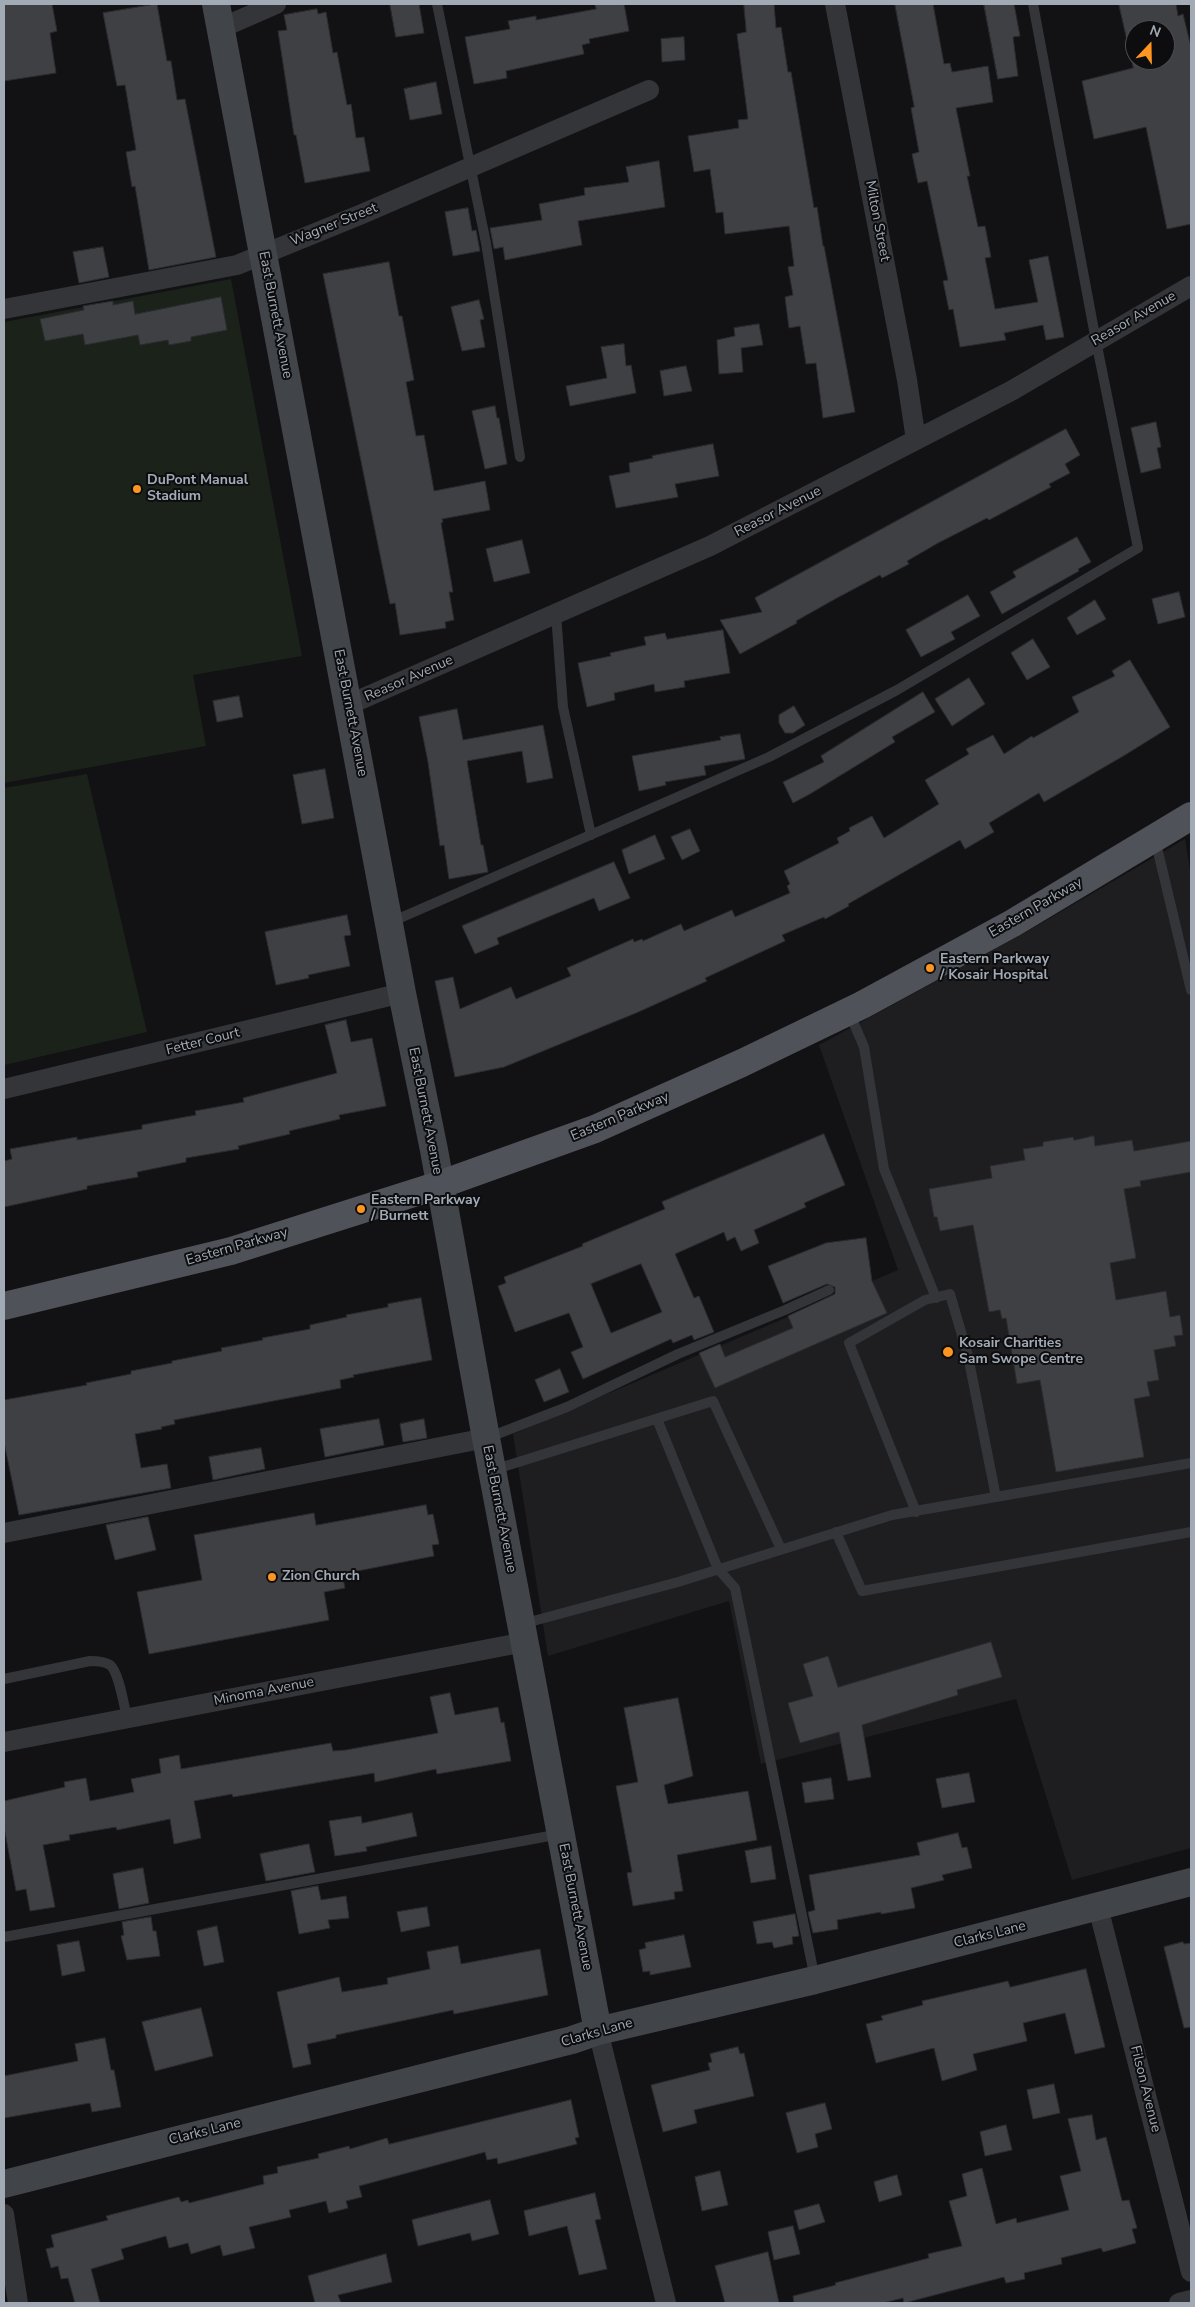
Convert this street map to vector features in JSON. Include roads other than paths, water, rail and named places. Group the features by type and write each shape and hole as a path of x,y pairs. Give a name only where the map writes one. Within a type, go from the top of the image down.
{"main road":[{"name":"Eastern Parkway","path":"4,1306 231,1251 439,1185 596,1129 742,1063 848,1011 1013,923 1191,816"}],"street":[{"path":"218,16 276,4"},
{"name":"Milton Street","path":"835,4 907,380 916,440"},
{"name":"East Burnett Avenue","path":"218,16 598,2031 666,2303"},
{"name":"Wagner Street","path":"4,310 237,265 362,214 649,90"},
{"name":"Reasor Avenue","path":"348,705 710,546 1011,391 1191,286"},
{"name":"Fetter Court","path":"4,1089 402,994"},
{"path":"4,1533 486,1438"},
{"name":"Minoma Avenue","path":"4,1742 127,1718 523,1633"},
{"name":"Clarks Lane","path":"4,2184 572,2040 598,2031 815,1980 1191,1882"},
{"name":"Filson Avenue","path":"1098,1907 1191,2272"},
{"path":"4,2214 18,2303"},
{"path":"1179,2303 1191,2300"}],"lane":[{"path":"437,4 486,243 520,457"},
{"path":"390,922 769,757 897,690 1138,548 1096,341 1033,4"},
{"path":"556,614 564,708 591,835"},
{"path":"1155,838 1191,990"},
{"path":"848,1011 864,1047 884,1169 941,1296"},
{"path":"486,1438 567,1407 678,1354 829,1290"},
{"path":"916,1512 849,1343 925,1300 950,1294 968,1356 996,1497"},
{"path":"492,1470 713,1401 781,1549"},
{"path":"657,1419 718,1569 735,1588 815,1980"},
{"path":"523,1633 562,1615 892,1515 1191,1463"},
{"path":"836,1532 862,1591 1191,1532"},
{"path":"4,1679 90,1661 100,1661 110,1665 115,1672 127,1718"},
{"path":"4,1937 561,1834"}],"place":[{"name":"DuPont Manual Stadium","path":"137,489"},
{"name":"Eastern Parkway / Kosair Hospital","path":"930,968"},
{"name":"Eastern Parkway / Burnett","path":"361,1209"},
{"name":"Kosair Charities Sam Swope Centre","path":"948,1352"},
{"name":"Zion Church","path":"272,1577"}]}
